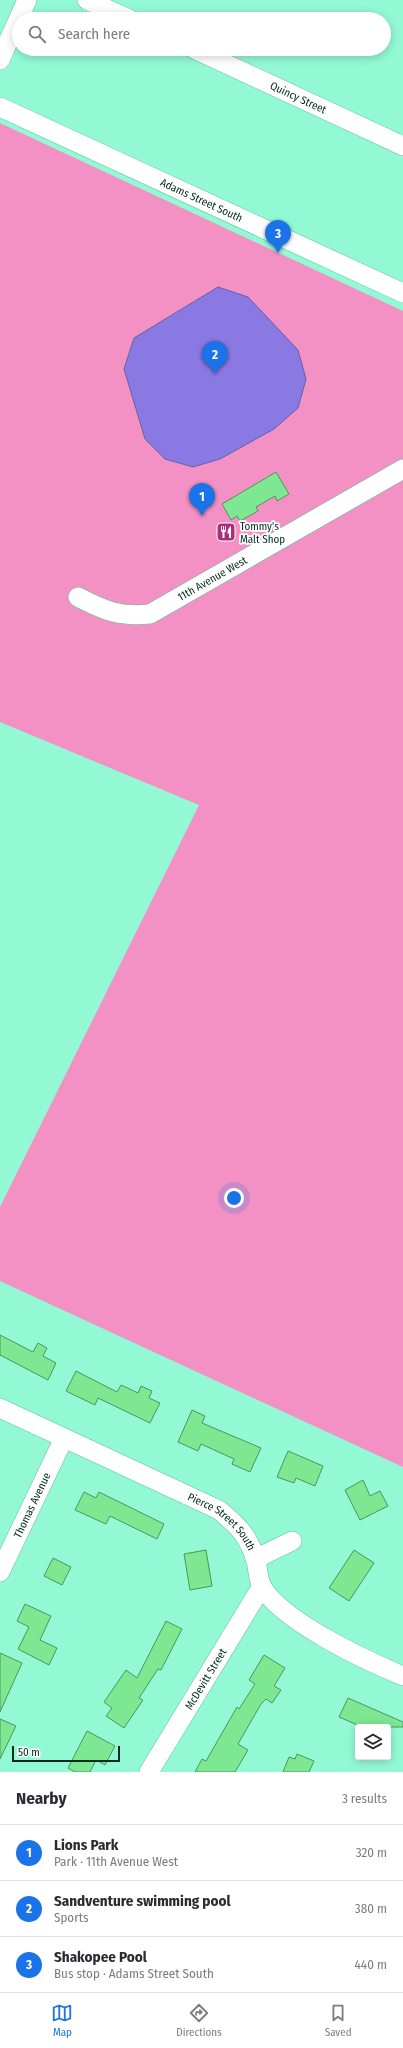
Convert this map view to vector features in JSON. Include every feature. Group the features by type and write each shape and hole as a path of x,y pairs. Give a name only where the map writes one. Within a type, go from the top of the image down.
{"street":[{"path":"22,12 27,0"},
{"path":"87,0 113,12"},
{"path":"0,60 12,33"},
{"name":"Quincy Street","path":"209,56 403,146"},
{"name":"Adams Street South","path":"0,107 403,293"},
{"name":"11th Avenue West","path":"78,597 114,614 150,614 403,469"},
{"name":"Pierce Street South","path":"0,1408 219,1510 243,1530 255,1559 262,1586 278,1607 310,1628 362,1658 403,1676"},
{"name":"Thomas Avenue","path":"0,1572 64,1438"},
{"path":"255,1559 292,1542"},
{"name":"McDevitt Street","path":"149,1772 262,1586"}],"shaded area":[{"path":"0,123 403,311 403,1467 0,1281 0,1207 199,805 0,722"},
{"path":"218,287 248,297 298,350 306,379 298,408 274,429 220,459 193,467 165,459 145,439 124,369 134,338"}],"building":[{"path":"276,472 289,494 277,501 275,496 256,507 258,511 240,521 237,516 231,520 222,504"},
{"path":"0,1335 33,1352 38,1343 47,1348 43,1356 56,1363 48,1380 0,1355"},
{"path":"76,1371 117,1392 121,1385 138,1393 141,1386 152,1391 149,1398 160,1403 150,1423 98,1398 95,1405 66,1391"},
{"path":"192,1410 205,1416 202,1423 261,1448 250,1472 232,1464 234,1459 201,1444 198,1451 178,1442"},
{"path":"288,1451 323,1466 315,1486 296,1478 294,1483 277,1477"},
{"path":"363,1480 370,1496 380,1491 388,1506 360,1520 345,1490"},
{"path":"84,1492 96,1498 99,1492 164,1524 157,1539 110,1516 106,1524 75,1510"},
{"path":"206,1550 212,1586 190,1590 184,1554"},
{"path":"354,1550 374,1563 349,1601 329,1588"},
{"path":"53,1558 71,1567 62,1585 44,1576"},
{"path":"25,1604 51,1616 40,1640 57,1648 49,1665 18,1649 29,1627 17,1621"},
{"path":"166,1621 182,1629 161,1670 158,1669 139,1698 143,1700 124,1728 106,1716 112,1708 104,1702 126,1670 137,1678"},
{"path":"0,1653 22,1663 0,1712"},
{"path":"264,1655 285,1668 274,1686 281,1690 272,1703 266,1699 261,1704 238,1744 248,1750 235,1772 195,1772 202,1759 206,1761 237,1707 239,1709 255,1684 249,1680"},
{"path":"348,1698 403,1722 403,1727 391,1727 391,1724 355,1724 339,1717"},
{"path":"0,1719 16,1726 0,1759"},
{"path":"87,1731 115,1746 105,1765 96,1760 90,1772 75,1772 68,1768"},
{"path":"297,1754 314,1761 309,1772 283,1772 289,1757 295,1759"}],"place":[{"name":"Shakopee Pool","path":"278,253"},
{"name":"Sandventure swimming pool","path":"215,374"},
{"name":"Lions Park","path":"202,516"},
{"name":"Tommy's Malt Shop","path":"226,532"}]}
